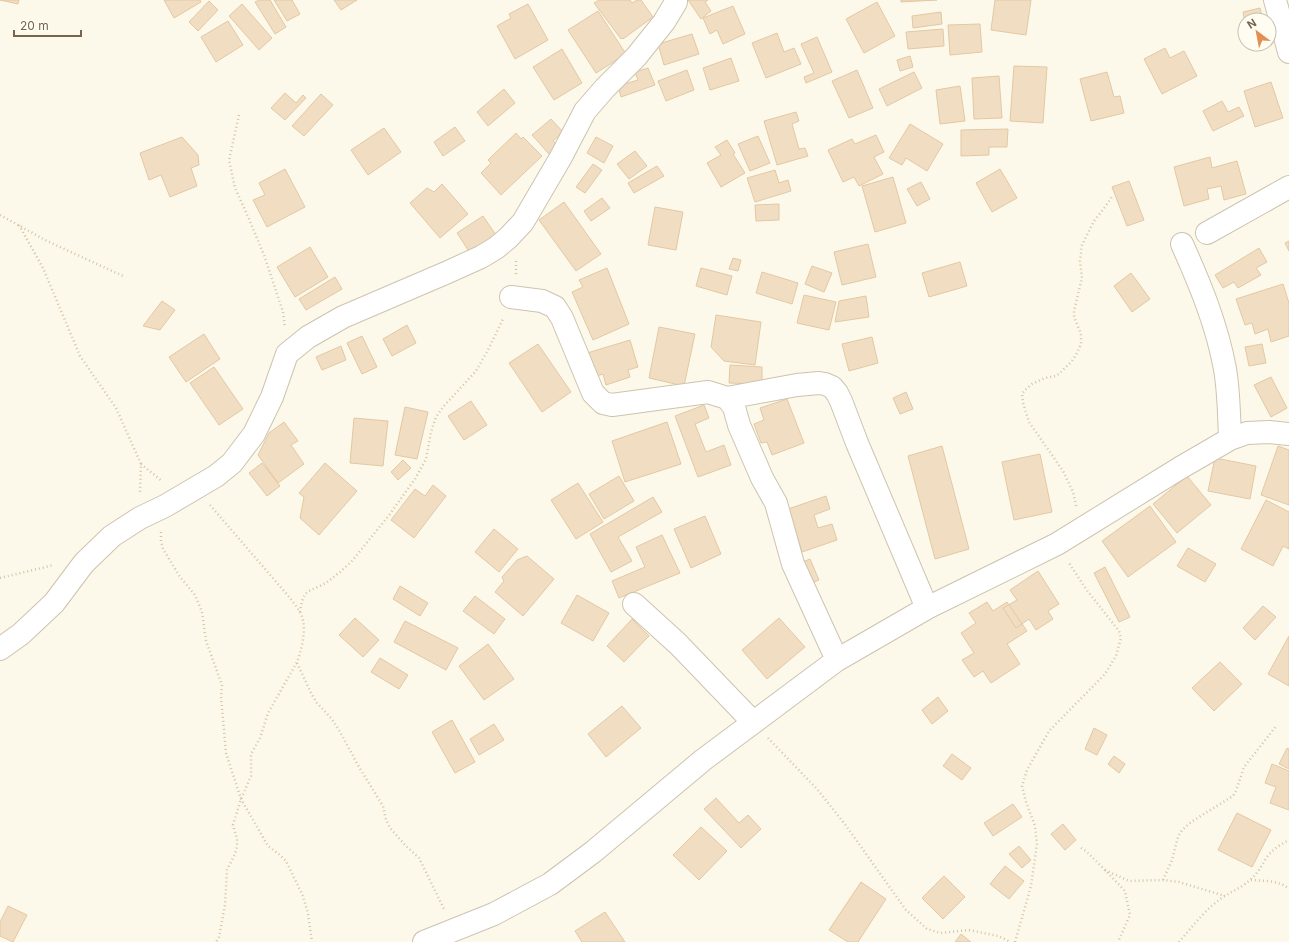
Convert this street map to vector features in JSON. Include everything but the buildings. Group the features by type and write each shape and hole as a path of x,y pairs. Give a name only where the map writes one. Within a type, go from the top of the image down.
{"street":[{"path":"0,649 21,634 54,603 84,564 112,536 140,518 165,506 216,476 232,463 254,434 272,397 287,354 308,337 343,316 481,257 496,248 508,238 523,222 561,157 585,111 605,88 636,57 664,22 676,0"},
{"path":"1275,0 1289,52"},
{"path":"1207,233 1289,187"},
{"path":"1182,244 1201,289 1217,336 1225,370 1230,439"},
{"path":"511,297 542,301 555,307 562,318 593,393 602,403 612,405 708,392 727,398 805,384 819,383 832,387 841,401 857,443 927,608"},
{"path":"727,398 734,407 739,425 762,478 776,502 793,564 837,660"},
{"path":"424,942 494,914 550,884 593,852 697,765 837,660 927,608 1057,544 1230,439 1247,434 1269,432 1289,434"},
{"path":"634,604 678,644 753,722"}],"path":[{"path":"239,115 229,160 235,188 264,255 282,312 286,335 287,354"},
{"path":"1081,530 1073,492 1063,471 1029,422 1023,403 1022,394 1032,384 1044,378 1056,376 1078,353 1081,344 1081,334 1074,317 1074,311 1082,278 1080,261 1082,245 1094,221 1112,197"},
{"path":"0,214 47,241 123,276"},
{"path":"19,225 43,268 80,356 116,408 141,464 140,518"},
{"path":"300,613 305,594 326,583 352,561 390,514 415,479 426,459 431,432 436,417 443,407 476,371 502,322 517,274 515,258 508,238"},
{"path":"196,488 290,598 300,613 303,621 303,635 297,662 268,713 260,738 251,754 251,776 240,799 233,825 237,839 237,846 235,854 227,870 225,905 216,942"},
{"path":"165,506 161,541 163,550 180,576 195,595 202,612 206,641 222,685 226,753 240,799 268,846 286,861 303,896 308,914 312,942"},
{"path":"1015,942 1030,886 1037,844 1035,826 1022,786 1027,770 1049,731 1105,674 1116,656 1121,638 1119,631 1086,589 1057,544"},
{"path":"0,578 50,565 84,564"},
{"path":"297,662 317,703 331,718 339,730 359,767 383,806 386,820 390,828 419,858 454,930"},
{"path":"753,722 817,789 844,822 906,910 927,929 940,933 969,930 998,936 1011,942"},
{"path":"1163,880 1172,860 1178,837 1182,830 1191,822 1233,796 1244,767 1277,725"},
{"path":"1179,942 1212,906 1250,880 1261,870 1268,856 1278,846 1289,840"},
{"path":"1081,848 1086,851 1125,891 1130,915 1118,942"},
{"path":"1105,870 1129,881 1163,880 1179,882 1225,896"},
{"path":"1250,880 1275,882 1282,884 1289,889"}]}
